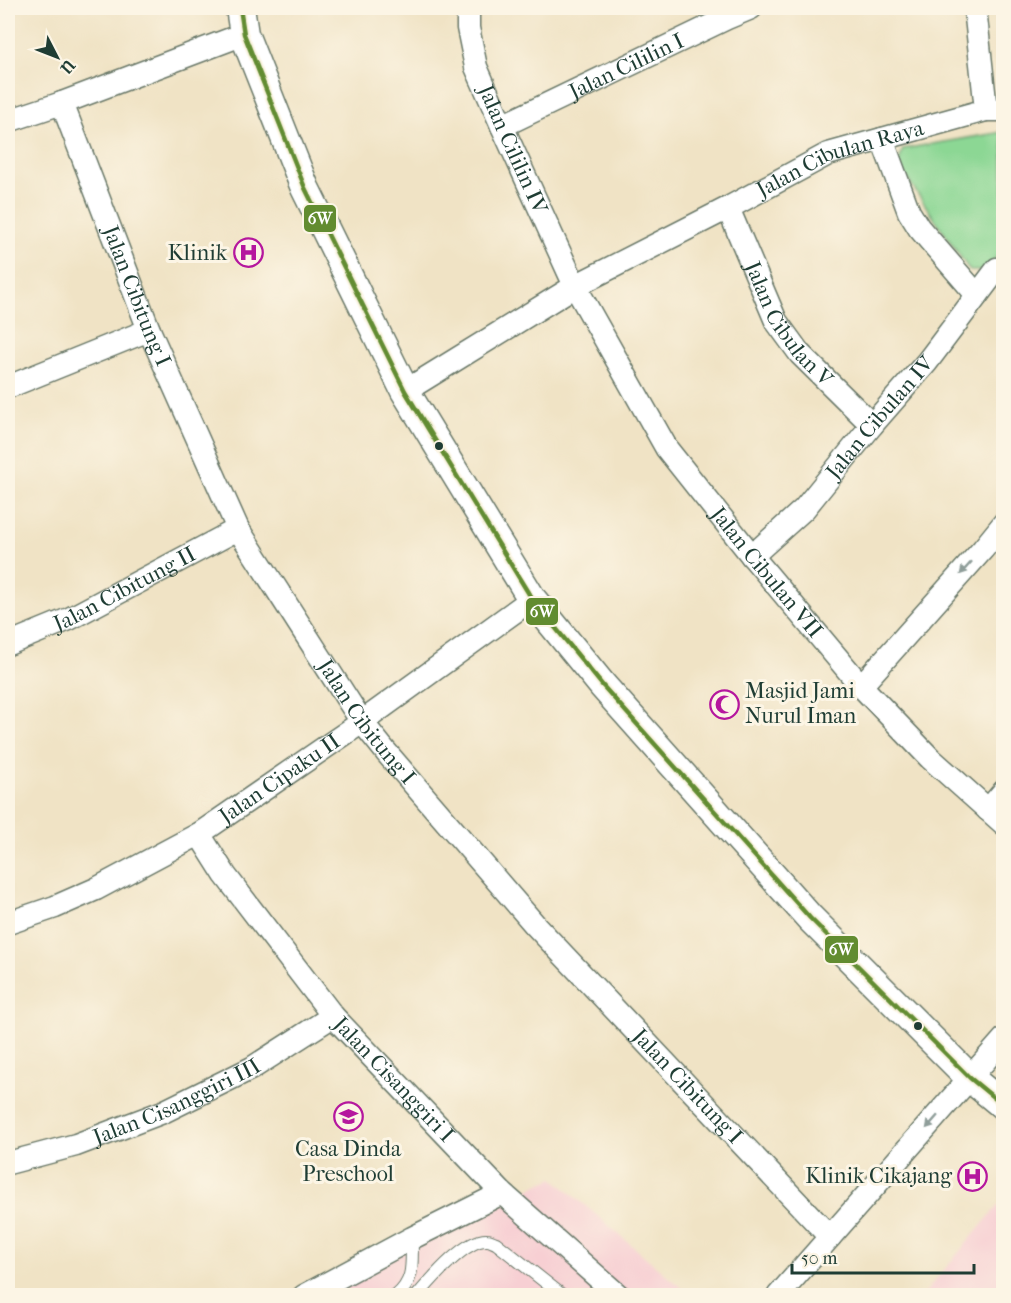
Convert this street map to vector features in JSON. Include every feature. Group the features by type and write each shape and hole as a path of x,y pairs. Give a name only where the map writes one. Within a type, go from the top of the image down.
{"street":[{"name":"Jalan Cililin IV","path":"468,8 468,28 476,67 575,286"},
{"name":"Jalan Cililin I","path":"502,126 751,8"},
{"path":"975,8 995,110"},
{"path":"8,121 62,103 242,21 305,188 405,391 532,599 603,686 810,918 970,1078 1004,1106"},
{"name":"Jalan Cibitung I","path":"62,103 149,330 238,529 362,722 536,926 830,1237"},
{"name":"Jalan Cibulan Raya","path":"405,391 575,286 828,154 995,110"},
{"path":"882,139 909,212 977,295"},
{"name":"Jalan Cibulan V","path":"728,208 776,321 800,354 872,425"},
{"name":"Jalan Cibulan IV","path":"752,556 804,509 927,362 997,269"},
{"name":"Jalan Cibulan VII","path":"575,286 668,449 752,556 861,686 930,758 996,817"},
{"path":"8,387 149,330"},
{"path":"861,686 1004,523"},
{"name":"Jalan Cibitung II","path":"8,644 69,619 238,529"},
{"name":"Jalan Cipaku II","path":"8,923 55,907 96,889 199,834 362,722 532,599"},
{"path":"996,817 1004,791"},
{"name":"Jalan Cisanggiri I","path":"199,834 225,875 333,1016 502,1193 619,1296"},
{"name":"Jalan Cisanggiri III","path":"8,1163 76,1145 163,1112 252,1068 333,1016"},
{"path":"778,1296 1004,1039"},
{"path":"304,1296 502,1193"}],"lane":[{"path":"396,1296 405,1288 410,1279 412,1238"},
{"path":"417,1296 452,1258 486,1240 496,1243 563,1296"}],"shaded area":[{"path":"553,1178 690,1295 290,1296"},
{"path":"1003,1200 1003,1295 923,1295"}],"green space":[{"path":"1003,132 1003,248 986,271 970,271 898,165 903,149"}],"transit line":[{"name":"6W","path":"240,8 244,34 305,188 405,391 532,599 603,686 810,918 970,1078 1004,1106"}],"place":[{"name":"Klinik","path":"248,253"},
{"name":"Masjid Jami Nurul Iman","path":"724,704"},
{"name":"Casa Dinda Preschool","path":"348,1117"},
{"name":"Klinik Cikajang","path":"973,1176"}]}
